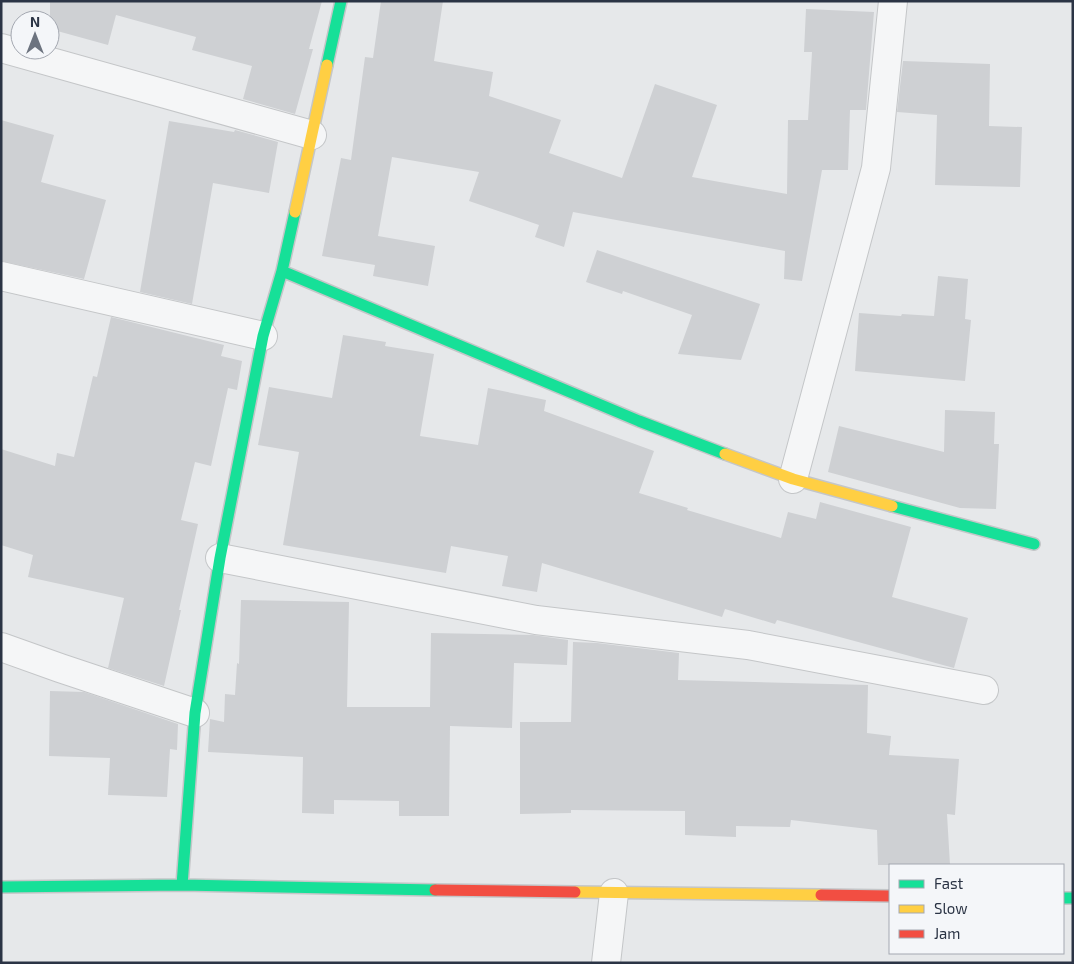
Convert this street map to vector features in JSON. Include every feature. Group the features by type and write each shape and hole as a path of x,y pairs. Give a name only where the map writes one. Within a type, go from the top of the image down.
{"street":[{"path":"182,885 195,713 220,558 263,336 282,271 341,1"},
{"path":"793,480 876,168 893,1"},
{"path":"1,48 312,135"},
{"path":"282,271 639,421 793,480 1034,544"},
{"path":"1,276 263,336"},
{"path":"220,558 536,620 748,645 984,690"},
{"path":"1,647 195,713"},
{"path":"1,886 182,885 614,894 889,896"},
{"path":"606,963 614,894"}],"building":[{"path":"50,1 322,1 309,49 313,49 295,114 243,99 252,66 192,50 196,37 116,15 108,45 60,32 60,10 50,10"},
{"path":"381,1 443,1 434,61 493,72 489,96 561,120 549,153 622,178 655,84 717,105 692,177 787,194 788,120 808,120 812,52 804,52 806,9 874,12 866,110 850,110 848,170 822,170 802,281 784,279 785,251 573,212 564,247 535,237 539,225 469,201 479,172 392,157 378,236 435,246 428,286 373,276 375,265 322,256 341,158 351,160 365,57 373,58"},
{"path":"903,61 990,64 989,126 1022,127 1020,187 935,185 937,115 897,112"},
{"path":"1,120 54,135 41,182 106,200 84,279 1,261"},
{"path":"169,121 234,132 235,130 278,142 269,193 213,183 192,304 140,292"},
{"path":"597,250 760,304 741,360 678,354 692,315 623,291 622,294 586,282"},
{"path":"938,276 968,279 965,319 971,320 965,381 855,371 859,313 934,316"},
{"path":"111,317 224,345 221,356 242,361 237,390 228,388 211,466 195,462 181,520 198,524 164,686 108,668 124,598 28,577 33,555 1,545 1,449 55,466 57,453 74,457 93,376 97,377"},
{"path":"343,335 386,342 385,346 434,354 420,436 478,445 488,388 546,400 544,411 654,451 639,493 688,508 687,510 781,538 788,512 816,519 820,502 911,527 892,597 968,618 954,668 777,620 775,624 725,609 722,617 542,563 537,592 502,586 508,556 451,546 446,573 283,545 299,452 258,445 269,387 332,398"},
{"path":"945,410 995,412 994,444 999,444 996,509 960,508 828,472 839,426 944,452"},
{"path":"241,600 349,602 347,707 430,707 431,633 533,635 568,640 567,665 514,663 512,728 450,726 449,816 399,816 399,801 334,800 334,814 302,813 303,757 208,752 210,719 224,722 225,694 235,695 237,663 239,664"},
{"path":"573,642 679,653 678,680 868,685 867,733 891,736 889,755 959,759 955,815 947,814 950,864 878,865 877,830 791,820 790,827 736,826 736,837 685,835 685,811 571,810 571,813 520,814 520,722 571,722"},
{"path":"50,691 84,692 178,724 177,750 170,749 167,797 108,795 110,758 49,756"}],"traffic: fast":[{"path":"327,65 341,1"},
{"path":"182,885 195,713 220,558 263,336 282,271 295,212"},
{"path":"282,271 639,421 725,454"},
{"path":"892,506 1034,544"},
{"path":"1,887 182,885 435,890"},
{"path":"1064,898 1073,898"}],"traffic: slow":[{"path":"295,212 327,65"},
{"path":"725,454 793,479 892,506"},
{"path":"575,892 821,895"}],"traffic: jam":[{"path":"435,890 575,892"},
{"path":"821,895 889,896"}]}
